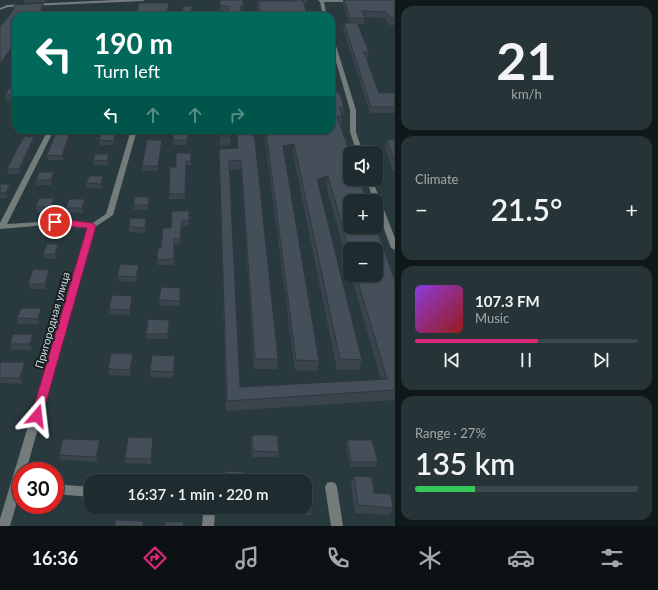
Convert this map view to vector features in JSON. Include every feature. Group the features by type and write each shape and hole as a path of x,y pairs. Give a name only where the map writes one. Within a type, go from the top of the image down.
{"street":[{"path":"0,9 7,6 143,0"},
{"path":"324,12 321,0 361,1"},
{"path":"335,49 353,110 354,132 358,146"},
{"path":"1,227 49,134"},
{"path":"1,227 30,222 68,222 92,226 109,216 133,134"},
{"path":"372,186 395,248"},
{"name":"Пригородная улица","path":"25,462 92,226"},
{"path":"331,487 337,526"},
{"path":"64,490 84,491"},
{"name":"Пригородная улица","path":"4,526 12,503"},
{"path":"208,526 209,514"}],"building":[{"path":"220,0 243,0 243,6 240,6 241,12 228,12 228,6 220,6"},
{"path":"295,0 303,0 307,12 260,12 258,1 296,1"},
{"path":"344,0 395,0 395,19 391,18 386,12 362,11 365,18 350,18"},
{"path":"43,3 41,12 12,12 12,47 0,64 0,26 11,14 15,5"},
{"path":"139,3 169,3 167,12 137,12"},
{"path":"183,6 192,6 191,12 182,12"},
{"path":"344,23 357,23 369,52 364,52 379,93 395,93 395,107 371,107"},
{"path":"335,86 337,92 339,92 344,107 340,107 342,117 337,116 348,146 343,146 343,186 362,186 364,194 343,194 343,228 328,176 317,179 362,360 340,359 294,144 283,146 319,361 296,360 266,134 335,134"},
{"path":"9,88 12,88 12,95 5,95"},
{"path":"55,134 70,134 62,156 47,155"},
{"path":"101,134 115,134 114,141 99,140"},
{"path":"173,134 188,134 187,140 173,140"},
{"path":"220,134 230,134 230,136 220,136"},
{"path":"237,134 254,134 278,359 255,359 241,160 229,161 240,387 387,379 358,282 383,282 383,247 395,281 395,390 227,401 219,149 238,148"},
{"path":"25,136 34,137 19,169 7,169 19,145"},
{"path":"147,140 162,140 158,166 142,166"},
{"path":"387,140 395,140 395,162"},
{"path":"176,153 191,153 191,161 186,161 185,194 169,194 170,167 176,167"},
{"path":"95,154 109,154 107,161 93,160"},
{"path":"39,172 54,172 51,180 36,180"},
{"path":"89,176 103,176 101,184 86,183"},
{"path":"0,184 10,184 6,193 0,193"},
{"path":"135,197 149,197 148,205 133,205"},
{"path":"39,198 54,198 51,207 36,207"},
{"path":"69,199 85,199 82,208 66,208"},
{"path":"172,211 189,211 189,221 182,220 180,239 174,239 174,259 157,260 158,248 161,248 163,228 171,228"},
{"path":"130,218 146,218 145,228 129,227"},
{"path":"345,234 378,234 381,242 347,242"},
{"path":"47,244 58,244 55,254 43,254"},
{"path":"120,264 139,265 136,277 117,276"},
{"path":"33,269 49,270 45,284 28,284"},
{"path":"161,287 180,288 180,301 159,300"},
{"path":"112,295 132,296 130,310 109,309"},
{"path":"21,308 41,308 38,319 17,318"},
{"path":"148,319 169,320 168,334 146,334"},
{"path":"13,334 33,334 30,344 10,344"},
{"path":"111,353 133,354 130,370 108,369"},
{"path":"152,355 175,356 173,372 150,371"},
{"path":"0,362 25,362 20,378 0,378"},
{"path":"252,435 277,435 279,452 253,451"},
{"path":"128,437 153,438 151,459 125,458"},
{"path":"63,439 100,440 96,457 59,455"},
{"path":"347,440 372,440 378,462 351,462"},
{"path":"225,471 245,472 245,474 225,474"},
{"path":"354,476 372,477 374,493 391,494 393,508 358,505"},
{"path":"115,520 143,521 143,526 115,526"},
{"path":"165,522 183,522 183,526 165,526"}],"route":[{"path":"37,416 92,226 68,222 55,222"}]}
